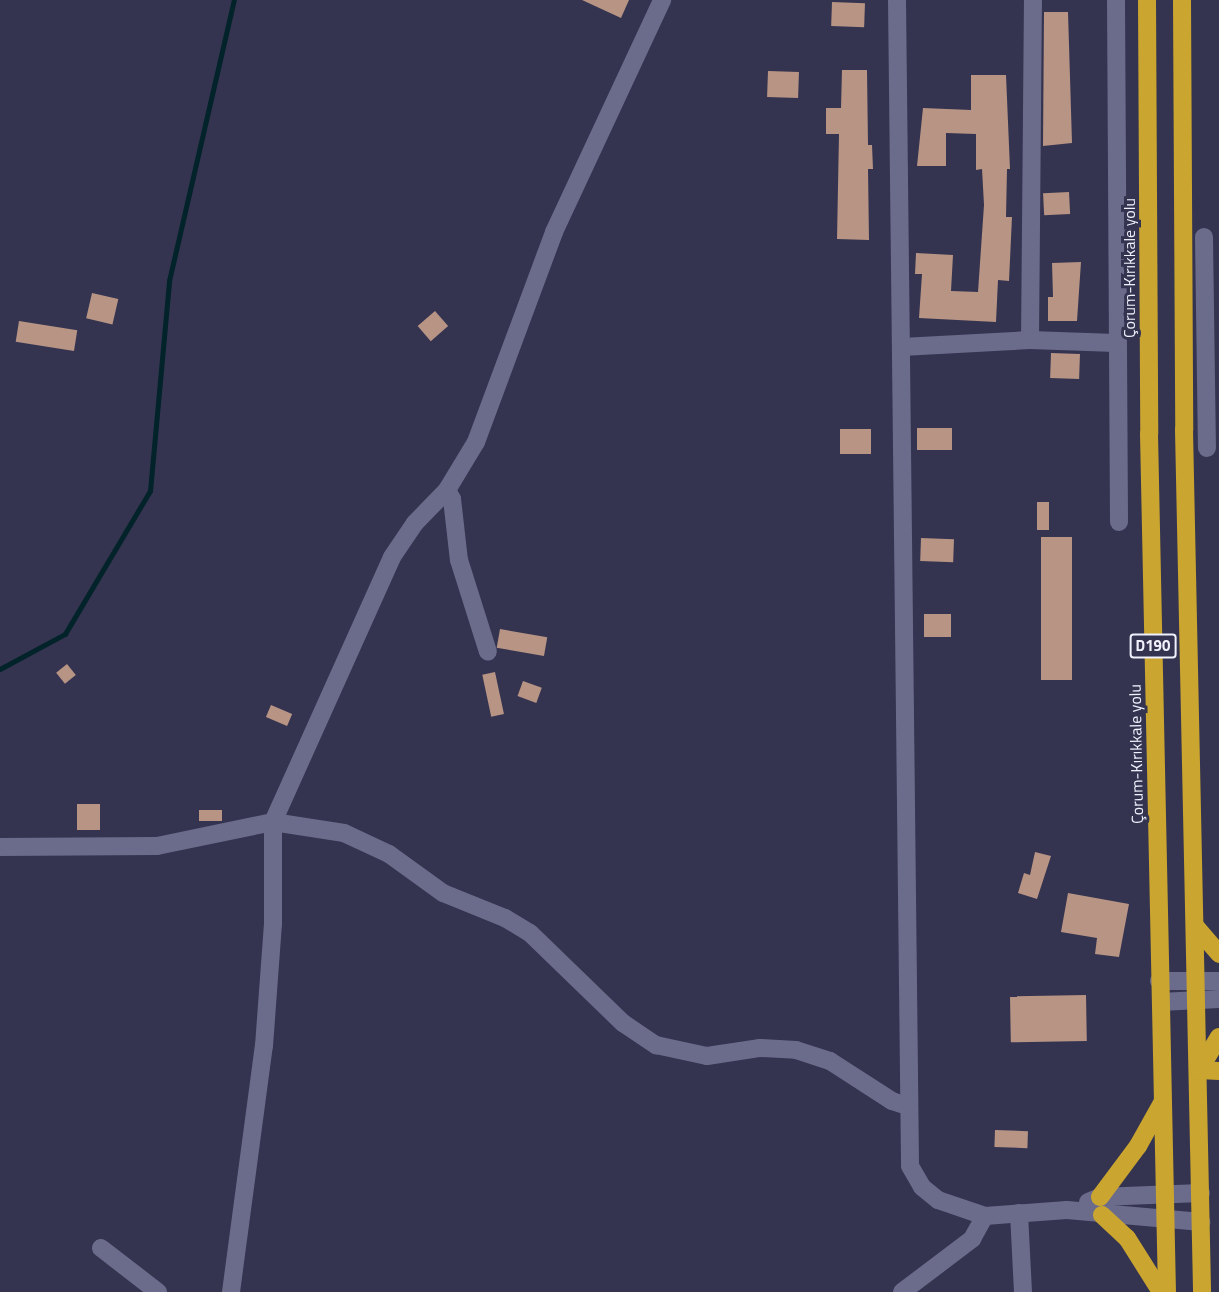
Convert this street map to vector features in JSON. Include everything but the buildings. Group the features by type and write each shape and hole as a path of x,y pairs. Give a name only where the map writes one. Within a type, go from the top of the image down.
{"highway":[{"name":"Çorum-Kırıkkale yolu","path":"1147,0 1160,981 1167,1292"},
{"name":"D190","path":"1182,0 1185,444 1202,1292"},
{"path":"1195,926 1219,954"},
{"path":"1219,1037 1199,1070 1219,1071"},
{"path":"1161,1292 1127,1238 1101,1206 1163,1102"}],"street":[{"path":"231,1292 264,1046 273,924 273,822 392,557 416,523 447,490 484,424 516,330 554,232 662,0"},
{"path":"897,0 908,1155 922,1186 947,1204 986,1216 1101,1206 1165,1194 1201,1193"},
{"path":"1030,340 1033,0"},
{"path":"1116,0 1116,343 1119,522"},
{"path":"1185,444 1213,449 1204,237"},
{"path":"902,348 1030,340 1116,343"},
{"path":"447,490 452,499 459,560 488,652"},
{"path":"0,847 157,846 273,822 330,829 357,837 389,854 443,893 518,925 540,941 622,1023 656,1045 707,1056 760,1048 796,1050 830,1061 892,1101 907,1106"},
{"path":"1160,981 1196,990 1219,999"},
{"path":"1161,1002 1219,981"},
{"path":"1101,1206 1165,1220 1201,1222"},
{"path":"1019,1213 1023,1292"},
{"path":"902,1292 972,1239 986,1216"},
{"path":"100,1248 158,1292"}],"waterway":[{"path":"0,669 65,634 150,491 169,281 234,0"}]}
